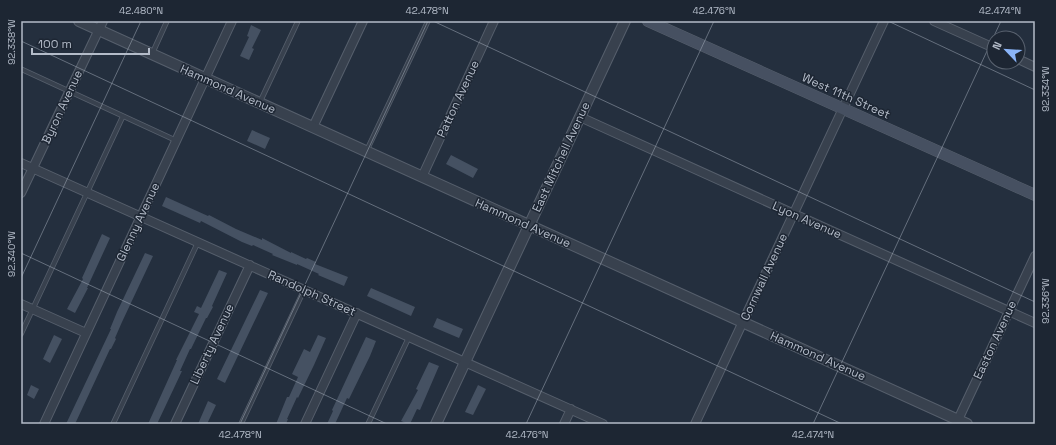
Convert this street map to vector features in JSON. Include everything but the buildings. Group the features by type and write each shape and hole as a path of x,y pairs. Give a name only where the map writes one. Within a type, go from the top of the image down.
{"main road":[{"name":"West 11th Street","path":"648,21 1035,195"}],"street":[{"name":"Hammond Avenue","path":"79,21 101,26 152,54 743,322 960,423"},
{"name":"Glenny Avenue","path":"44,424 232,21"},
{"path":"313,127 364,21"},
{"name":"Patton Avenue","path":"422,177 494,21"},
{"name":"East Mitchell Avenue","path":"436,424 625,21"},
{"name":"Cornwall Avenue","path":"695,424 884,21"},
{"path":"934,21 986,44"},
{"name":"Byron Avenue","path":"21,193 101,26"},
{"name":"Lyon Avenue","path":"580,117 1035,323"},
{"name":"Randolph Street","path":"21,163 603,424"},
{"name":"Easton Avenue","path":"960,423 1035,256"},
{"name":"Liberty Avenue","path":"175,424 250,265"},
{"path":"21,304 86,333"},
{"path":"305,424 357,313"},
{"path":"564,424 571,409"}],"lane":[{"path":"152,54 167,21"},
{"path":"260,103 298,21"},
{"path":"366,152 428,21"},
{"path":"21,69 176,140"},
{"path":"21,334 124,116"},
{"path":"113,424 198,242"},
{"path":"241,424 304,289"},
{"path":"368,424 409,337"}]}
